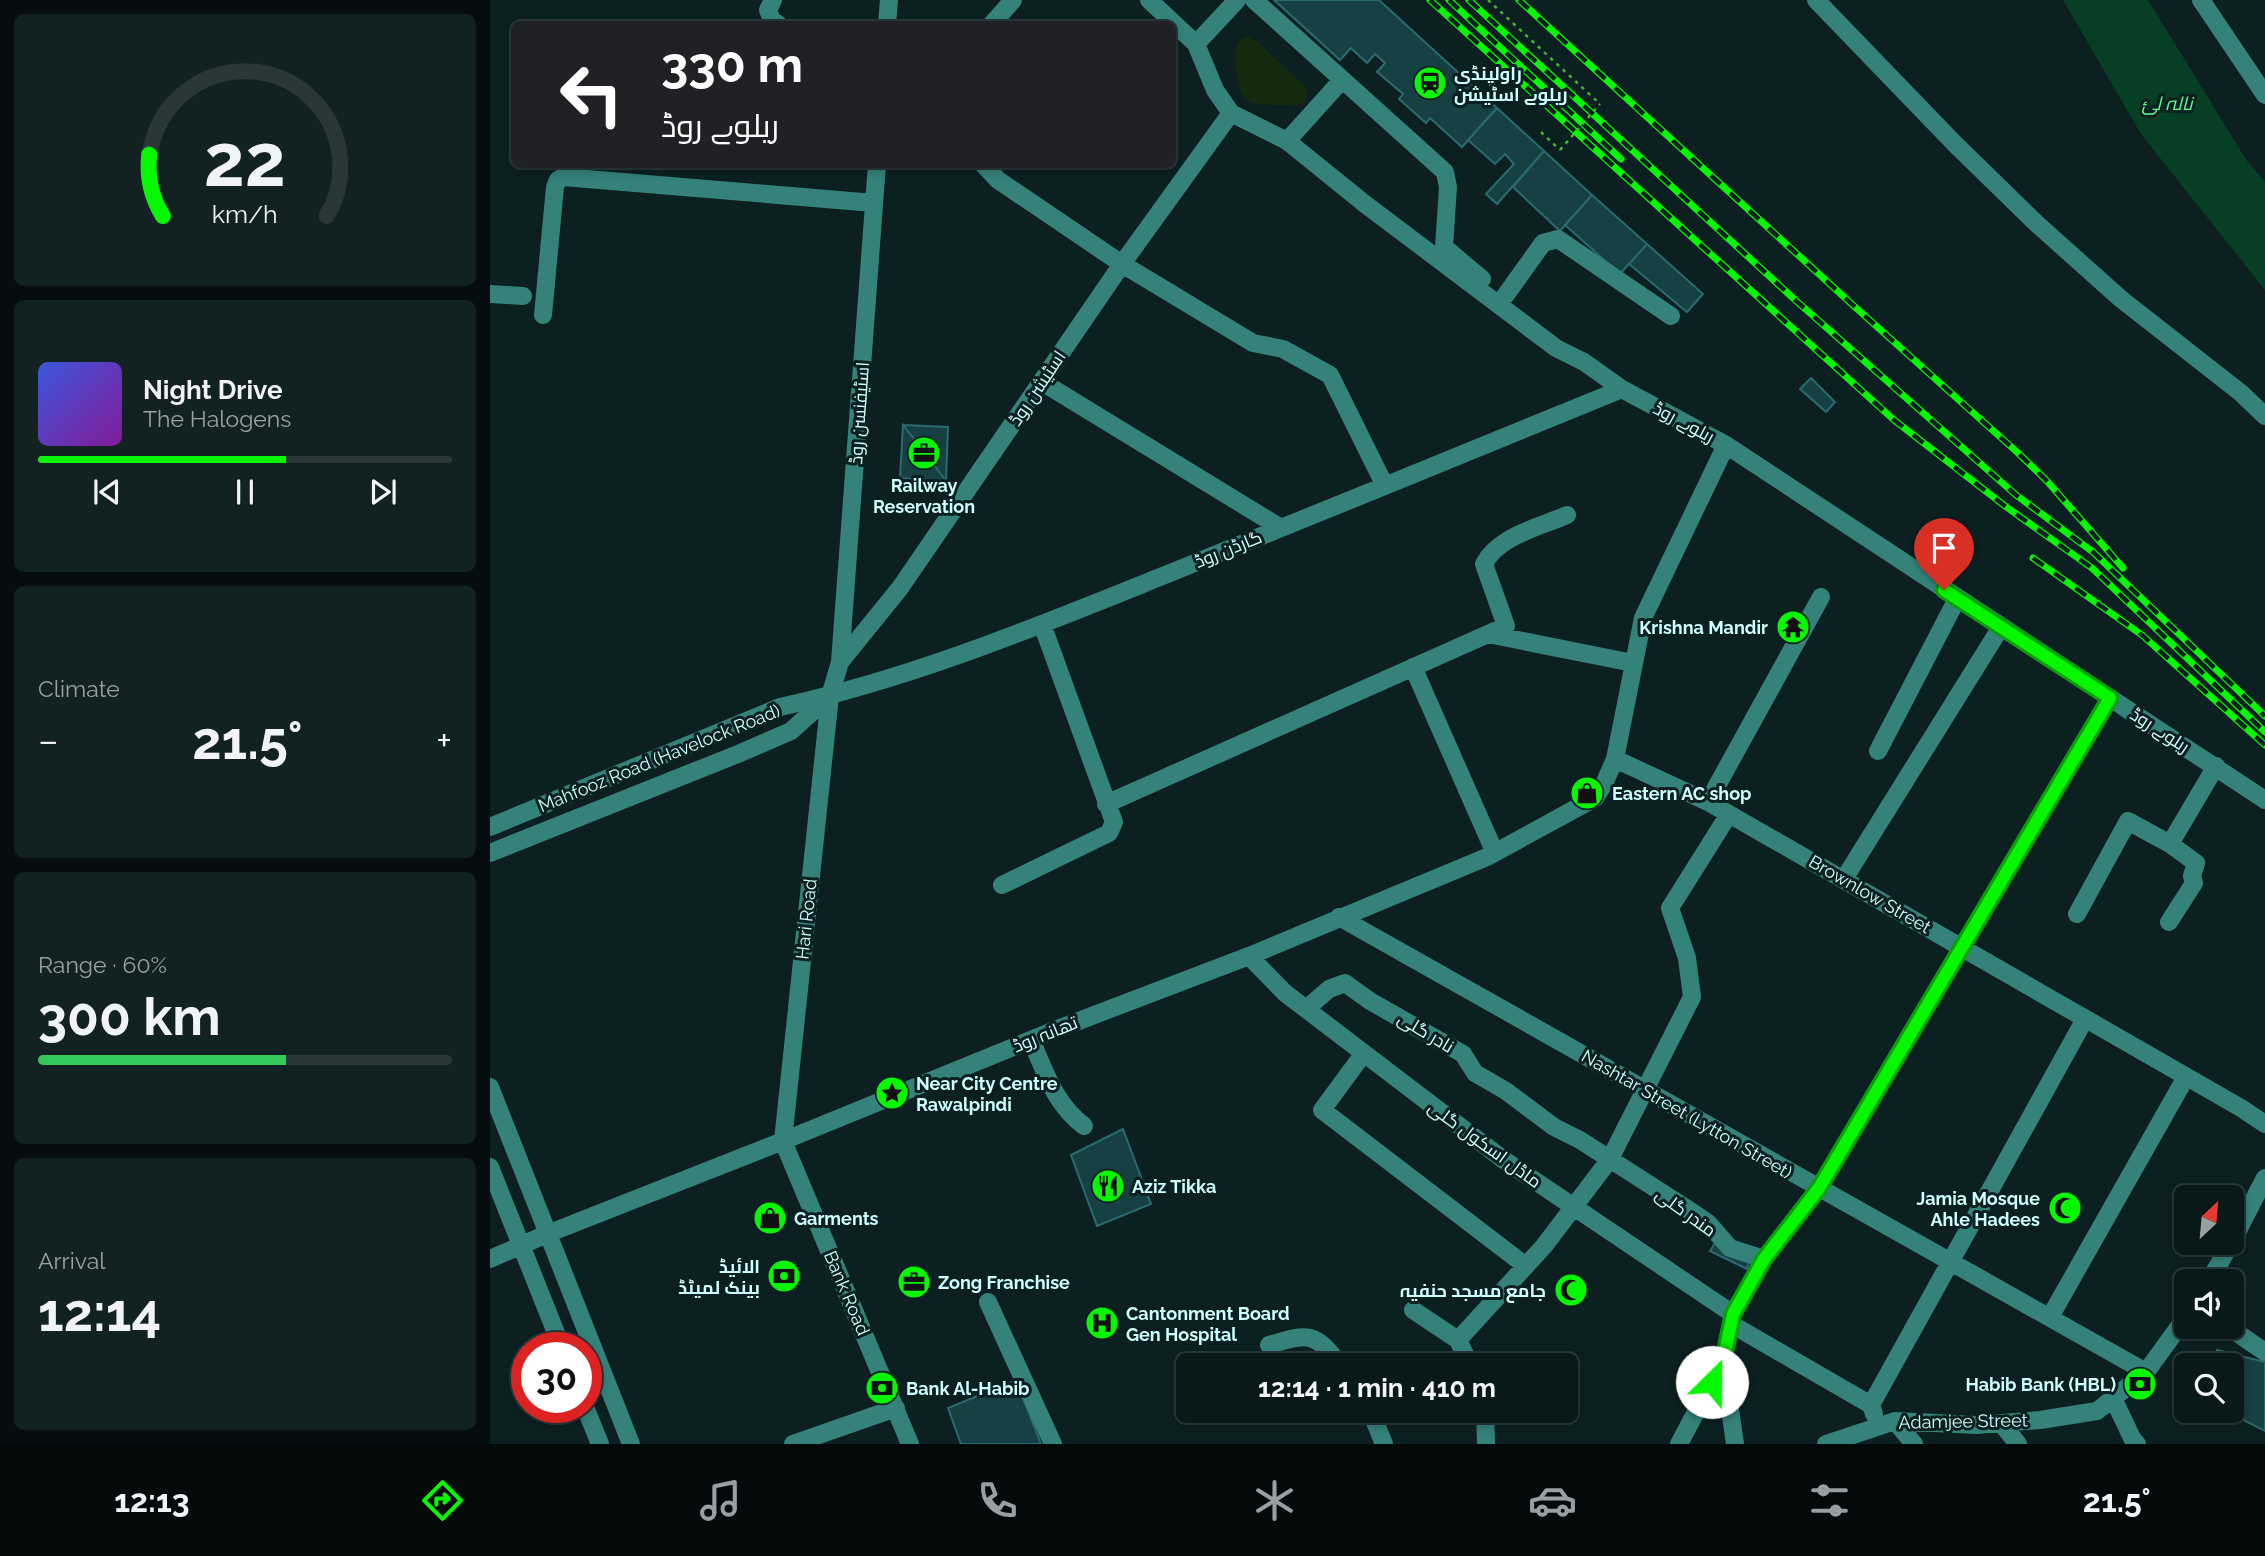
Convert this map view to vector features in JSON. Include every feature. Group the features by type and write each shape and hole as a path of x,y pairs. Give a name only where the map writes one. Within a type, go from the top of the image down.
{"street":[{"path":"773,0 768,10 774,21"},
{"path":"887,21 888,0"},
{"path":"995,21 1013,0"},
{"path":"1149,0 1171,21"},
{"path":"1196,44 1237,0"},
{"path":"1254,0 1445,172 1448,187 1444,247 1561,339 1584,362"},
{"path":"1816,0 1955,144 2037,224 2121,299 2241,393 2265,416"},
{"path":"2201,0 2263,89"},
{"path":"1176,25 1196,44 1215,90 1231,113"},
{"path":"1287,141 1342,80"},
{"name":"ریلوے روڈ","path":"1231,113 1287,141 1365,204 1547,341 1584,362 1622,389 1726,445 2265,800"},
{"name":"اسٹیشن روڈ","path":"841,662 900,588 1122,264 1231,113"},
{"name":"اسٹیفنسن روڈ","path":"841,662 877,168"},
{"path":"987,168 998,180 1122,264 1253,343 1283,349 1330,375 1385,486"},
{"path":"543,315 555,187 558,180 564,177 874,203"},
{"path":"1505,296 1543,243 1558,239 1671,316"},
{"path":"490,294 523,296"},
{"path":"1042,382 1281,528"},
{"name":"گارڈن روڈ","path":"830,696 919,668 1042,624 1622,389"},
{"path":"1615,759 1643,618 1726,445"},
{"path":"1106,804 1506,626 1484,564 1490,551 1504,542 1567,515"},
{"path":"1708,802 1821,597"},
{"path":"1878,751 1957,599"},
{"path":"1002,885 1109,833 1114,822 1042,624"},
{"path":"1844,879 2001,627"},
{"path":"1488,634 1633,663"},
{"name":"Hari Road","path":"783,1142 830,696 841,662"},
{"path":"1413,667 1495,853"},
{"name":"Mahfooz Road (Havelock Road)","path":"490,853 791,731 830,696"},
{"name":"Mahfooz Road (Havelock Road)","path":"490,827 780,707 830,696"},
{"path":"1679,1444 1723,1361 1732,1319 1764,1259 1819,1188 2110,698"},
{"name":"Brownlow Street","path":"1615,759 1708,802 2265,1124"},
{"name":"تھانہ روڈ","path":"490,1259 1031,1040 1249,956 1495,853 1595,798 1615,759"},
{"path":"2170,844 2216,766"},
{"path":"1458,1340 1526,1266 1574,1208 1610,1159 1646,1091 1692,997 1687,958 1670,908 1729,814"},
{"path":"2077,914 2126,823 2133,823 2170,844 2196,863 2192,876 2194,883 2169,922"},
{"name":"Nashtar Street (Lytton Street)","path":"1339,917 2146,1372"},
{"name":"ماڈل اسکول گلی","path":"1249,956 1285,993 1504,1160 1732,1319 1871,1405"},
{"name":"نادر گلی","path":"1306,1009 1329,989 1345,983 1370,1001 1463,1054 1475,1073 1515,1097 1554,1127 1610,1159"},
{"path":"1914,1444 1887,1423 1871,1405 2085,1019"},
{"path":"1031,1040 1057,1099 1069,1114 1084,1126"},
{"path":"1364,1053 1322,1110 1526,1266"},
{"path":"2050,1317 2186,1077"},
{"path":"490,1087 631,1444"},
{"name":"Bank Road","path":"783,1142 911,1444"},
{"name":"مندر گلی","path":"1610,1159 1708,1223 1730,1248 1764,1259"},
{"path":"490,1167 556,1332"},
{"path":"2215,1269 2265,1178"},
{"path":"988,1302 1053,1444"},
{"path":"1413,1310 1458,1340 1464,1353"},
{"name":"Adamjee Street","path":"1826,1444 1887,1423 2001,1423 2097,1411 2146,1372 2174,1334"},
{"path":"1269,1345 1301,1335 1325,1347 1330,1353"},
{"path":"2244,1338 2265,1352"},
{"path":"1723,1361 1735,1444"},
{"path":"2113,1398 2137,1444"},
{"path":"793,1444 896,1408"},
{"path":"591,1423 600,1444"},
{"path":"1375,1423 1384,1444"},
{"path":"1485,1423 1486,1444"},
{"path":"2001,1423 2018,1444"}],"path":[{"path":"1488,0 1600,104 1560,150 1541,132"}],"shaded area":[{"path":"1247,37 1257,41 1305,87 1308,95 1305,103 1295,105 1251,102 1242,94 1235,54 1239,41"}],"water":[{"name":"نالہ لئ","path":"2063,0 2148,0 2247,161 2265,182 2265,290 2141,134"}],"building":[{"name":"راولپنڈی ریلوے اسٹیشن","path":"1274,0 1379,0 1497,108 1462,147 1430,118 1426,123 1399,99 1403,94 1377,72 1385,63 1375,54 1367,63 1351,48 1340,60"},
{"path":"1497,108 1544,151 1497,204 1486,194 1514,164 1505,154 1495,164 1468,140"},
{"path":"1544,151 1592,195 1560,231 1513,187"},
{"path":"1592,195 1647,244 1620,274 1565,225"},
{"path":"1647,244 1703,294 1687,312 1629,264"},
{"path":"1811,378 1835,402 1826,412 1800,389"},
{"name":"Railway Reservation","path":"903,425 948,427 946,481 900,478"},
{"path":"903,425 925,453 946,481 900,478"},
{"path":"1123,1129 1151,1204 1097,1226 1071,1155"},
{"path":"1715,1243 1750,1258 1747,1269 1710,1251"},
{"path":"2244,1357 2265,1362 2265,1431 2244,1420"},
{"path":"1016,1380 1041,1444 961,1444 948,1408"}],"railway":[{"path":"1430,0 1894,420 2005,506 2092,568 2265,732"},
{"path":"1449,0 1621,159"},
{"path":"1469,0 1793,298 2016,495 2093,552 2265,716"},
{"path":"1519,0 2017,452 2047,481 2123,568"},
{"path":"2033,558 2142,635 2265,745"}],"place":[{"name":"راولپنڈی ریلوے اسٹیشن","path":"1430,83"},
{"name":"Railway Reservation","path":"924,453"},
{"name":"Krishna Mandir","path":"1793,627"},
{"name":"Eastern AC shop","path":"1587,793"},
{"name":"Near City Centre Rawalpindi","path":"892,1093"},
{"name":"Aziz Tikka","path":"1108,1186"},
{"name":"Jamia Mosque Ahle Hadees","path":"2065,1208"},
{"name":"Garments","path":"770,1218"},
{"name":"الائیڈ بینک لمیٹڈ","path":"784,1276"},
{"name":"Zong Franchise","path":"914,1282"},
{"name":"جامع مسجد حنفیہ","path":"1571,1290"},
{"name":"Cantonment Board Gen Hospital","path":"1102,1323"},
{"name":"Habib Bank (HBL)","path":"2140,1384"},
{"name":"Bank Al-Habib","path":"882,1388"}],"route":[{"path":"1712,1382 1723,1361 1733,1314 1764,1259 1819,1188 2110,698 1944,590"}]}
